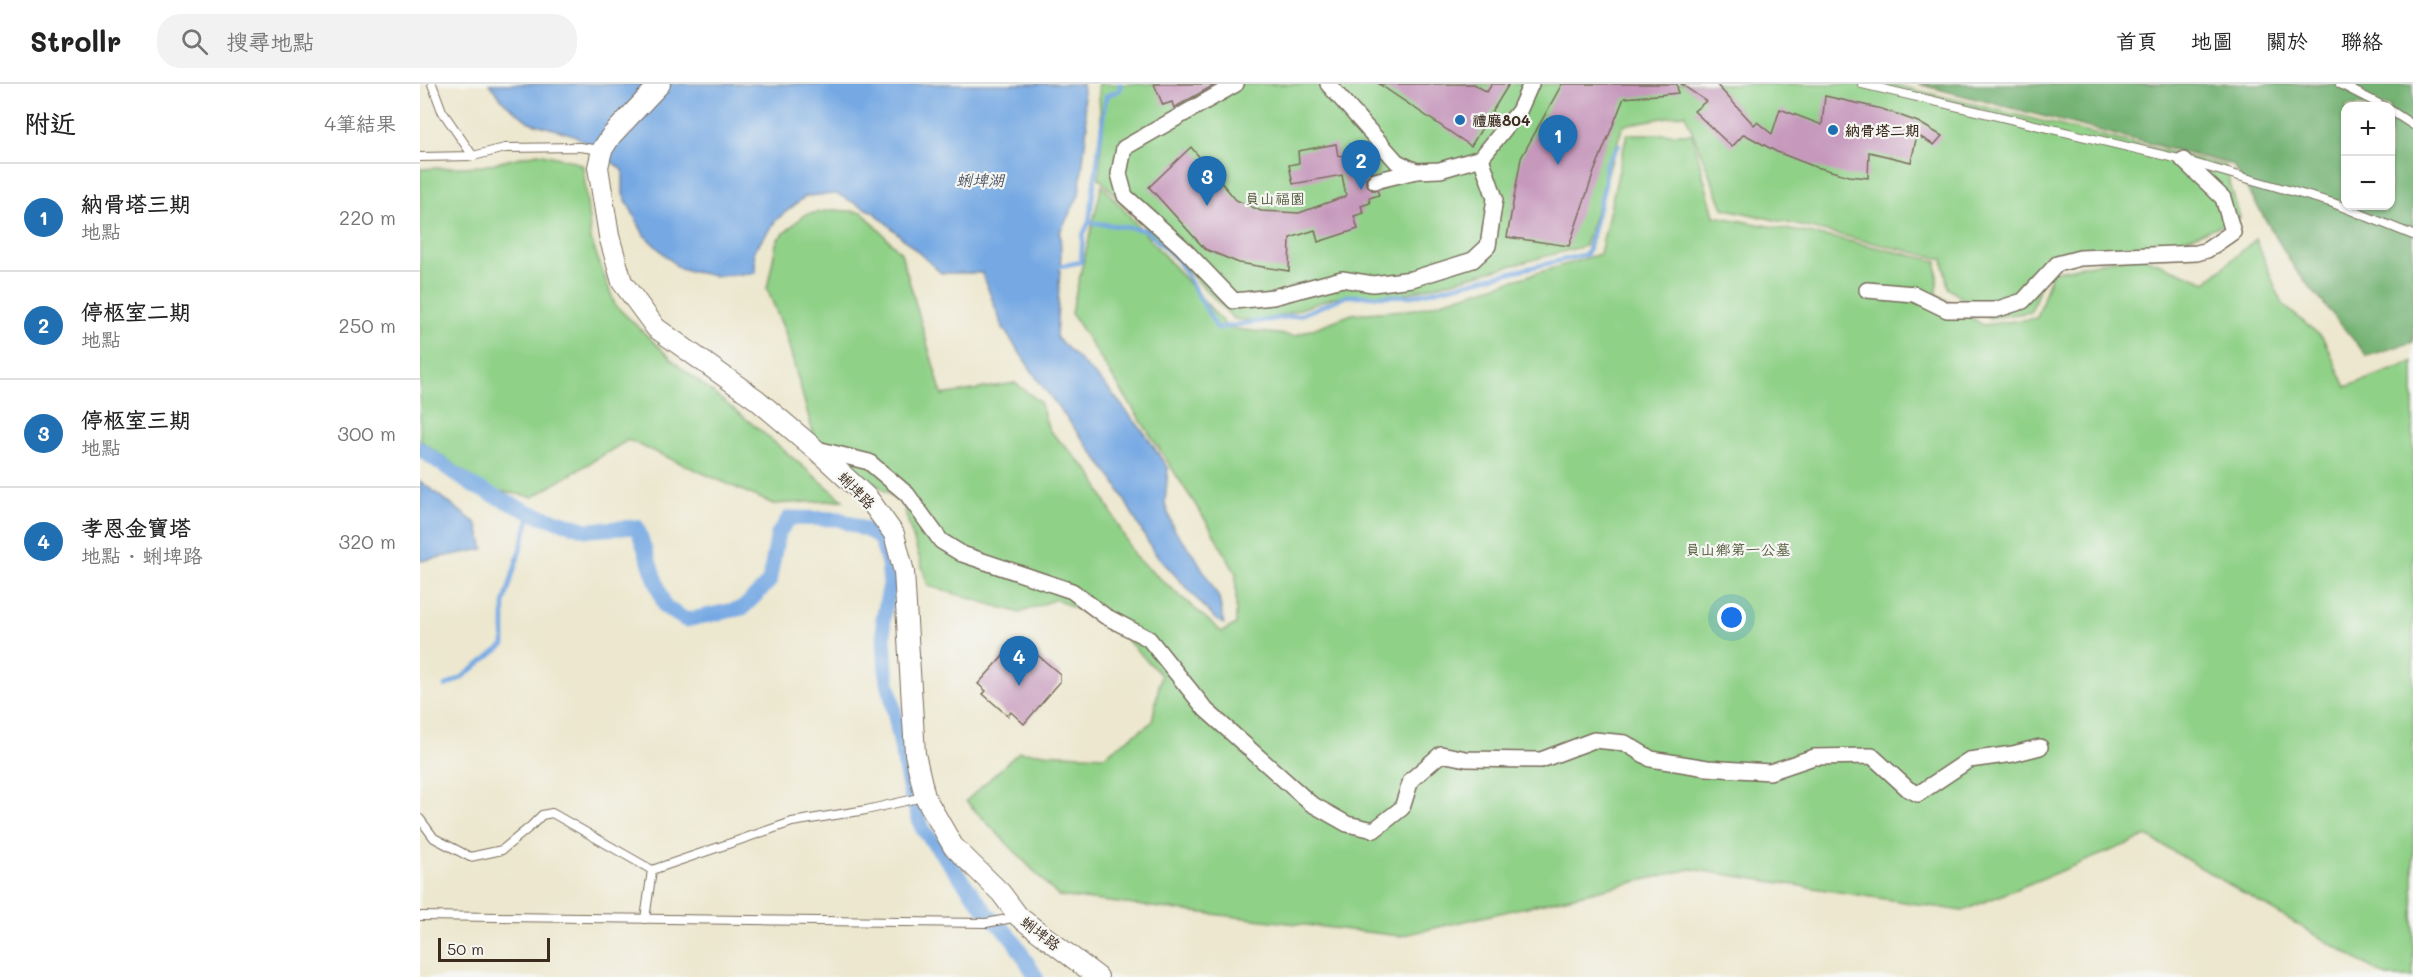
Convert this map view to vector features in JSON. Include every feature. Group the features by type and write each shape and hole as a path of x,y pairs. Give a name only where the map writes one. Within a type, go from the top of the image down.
{"street":[{"path":"602,150 611,136 660,84"},
{"path":"1236,84 1124,148 1119,174 1125,196 1182,247 1234,301 1273,297 1342,279 1373,284 1412,279 1473,260 1488,246 1495,198 1481,158"},
{"path":"1328,84 1397,162 1416,171"},
{"path":"1375,181 1416,171 1440,170 1481,158 1519,111 1531,84"},
{"name":"蜊埤路","path":"602,150 598,167 609,236 622,282 656,328 756,399 814,448 868,498 894,534 904,572 915,754 925,797 953,846 1001,893 1019,917 1098,977"},
{"path":"1867,290 1914,294 1947,310 1995,310 2023,301 2057,264 2080,258 2197,253 2207,250 2233,232 2223,198 2183,160"},
{"path":"814,448 869,462 907,494 941,541 962,554 1072,591 1105,616 1149,639 1206,710 1310,803 1347,824 1374,830 1402,808 1411,780 1441,754 1466,759 1541,760 1594,740 1625,743 1652,759 1707,768 1770,772 1814,757 1872,756 1908,789 1918,794 1969,760 2013,754 2040,747"}],"lane":[{"path":"432,84 442,111 473,156"},
{"path":"1862,84 2183,160 2332,203 2413,235"},
{"path":"2340,84 2375,102"},
{"path":"2395,113 2413,125"},
{"path":"420,157 473,156 505,147 580,147 602,150"},
{"path":"420,819 434,838 470,857 502,850 542,814 552,813 652,870 792,822 925,797"},
{"path":"645,919 652,870"},
{"path":"420,916 986,923 1019,917"}],"green space":[{"name":"員山福園","path":"1098,84 1891,84 2225,166 2240,218 2162,248 2050,256 2031,312 1990,318 1948,288 1943,259 1723,208 1685,114 1623,125 1585,246 1404,294 1335,297 1262,322 1234,319 1099,178 1102,136"},
{"path":"1918,84 2413,84 2413,342 2367,356 2295,269 2233,165"},
{"name":"員山鄉第一公墓","path":"1627,134 1692,134 1714,216 1840,239 1937,261 1937,294 1983,325 2037,318 2052,272 2138,255 2206,282 2256,239 2282,304 2323,338 2346,387 2413,362 2413,977 2387,977 2147,836 1962,911 1691,869 1400,936 1058,896 966,801 1019,752 1104,756 1152,722 1161,675 1115,628 1056,599 1020,613 928,586 903,505 814,436 785,332 767,289 777,240 804,215 833,210 862,212 901,253 942,395 1015,383 1040,402 1049,430 1090,472 1135,557 1222,632 1236,624 1236,574 1210,527 1071,313 1102,185 1228,328 1294,336 1352,314 1418,309 1600,254"},
{"path":"538,153 573,161 583,166 591,240 615,305 679,366 843,500 773,504 628,440 533,497 489,489 420,440 420,169 483,166"}],"water":[{"name":"蜊埤湖","path":"489,84 1082,84 1087,127 1079,195 1060,232 1056,337 1106,386 1146,435 1168,469 1165,503 1173,528 1196,558 1219,598 1224,624 1216,620 1153,551 1114,481 1038,380 1003,328 982,273 941,273 875,213 837,194 806,196 776,220 754,251 756,273 715,276 680,269 644,235 623,194 623,170 574,135 529,122 505,103"},
{"path":"420,481 477,524 484,549 420,561"}],"building":[{"path":"1154,84 1216,84 1174,108 1172,102 1163,105"},
{"name":"禮廳804","path":"1379,84 1474,84 1487,92 1492,84 1509,84 1471,146"},
{"path":"1562,84 1677,84 1678,93 1624,98 1594,172 1569,246 1507,237 1521,158"},
{"name":"納骨塔二期","path":"1681,84 1716,84 1754,125 1757,122 1772,134 1780,109 1822,125 1825,96 1882,109 1918,122 1942,136 1934,145 1917,135 1911,162 1869,152 1868,178 1849,176 1813,166 1777,152 1744,134 1732,147 1694,111 1706,101"},
{"path":"1336,144 1338,156 1349,155 1351,161 1358,161 1359,166 1369,163 1372,172 1366,178 1366,184 1372,190 1377,190 1379,195 1369,198 1370,203 1361,206 1364,213 1354,216 1358,229 1318,242 1315,230 1290,238 1289,271 1239,263 1205,249 1149,187 1191,147 1236,200 1261,211 1299,213 1346,196 1342,175 1293,184 1289,165 1299,163 1298,151"},
{"path":"1022,642 1060,674 1060,682 1024,724 1011,712 1008,716 983,694 986,691 978,684 1015,643"}],"waterway":[{"path":"1055,267 1081,262 1083,235 1089,222 1106,96 1120,90 1120,84"},
{"path":"1089,222 1146,230 1178,260 1217,328 1300,315 1347,296 1412,296 1587,254 1605,184 1606,164 1619,145"},
{"path":"420,449 473,486 531,513 587,530 637,527 665,607 686,620 743,608 769,582 778,534 789,518 839,519 871,532 881,540 888,563 890,584 883,619 886,671 910,791 922,828 989,915 1012,938 1036,977"},
{"path":"445,686 461,678 504,645 504,604 531,513"}],"place":[{"name":"禮廳804","path":"1460,120"},
{"name":"納骨塔二期","path":"1833,130"},
{"name":"納骨塔三期","path":"1558,165"},
{"name":"停柩室二期","path":"1361,190"},
{"name":"停柩室三期","path":"1207,206"},
{"name":"孝恩金寶塔","path":"1019,686"}]}
